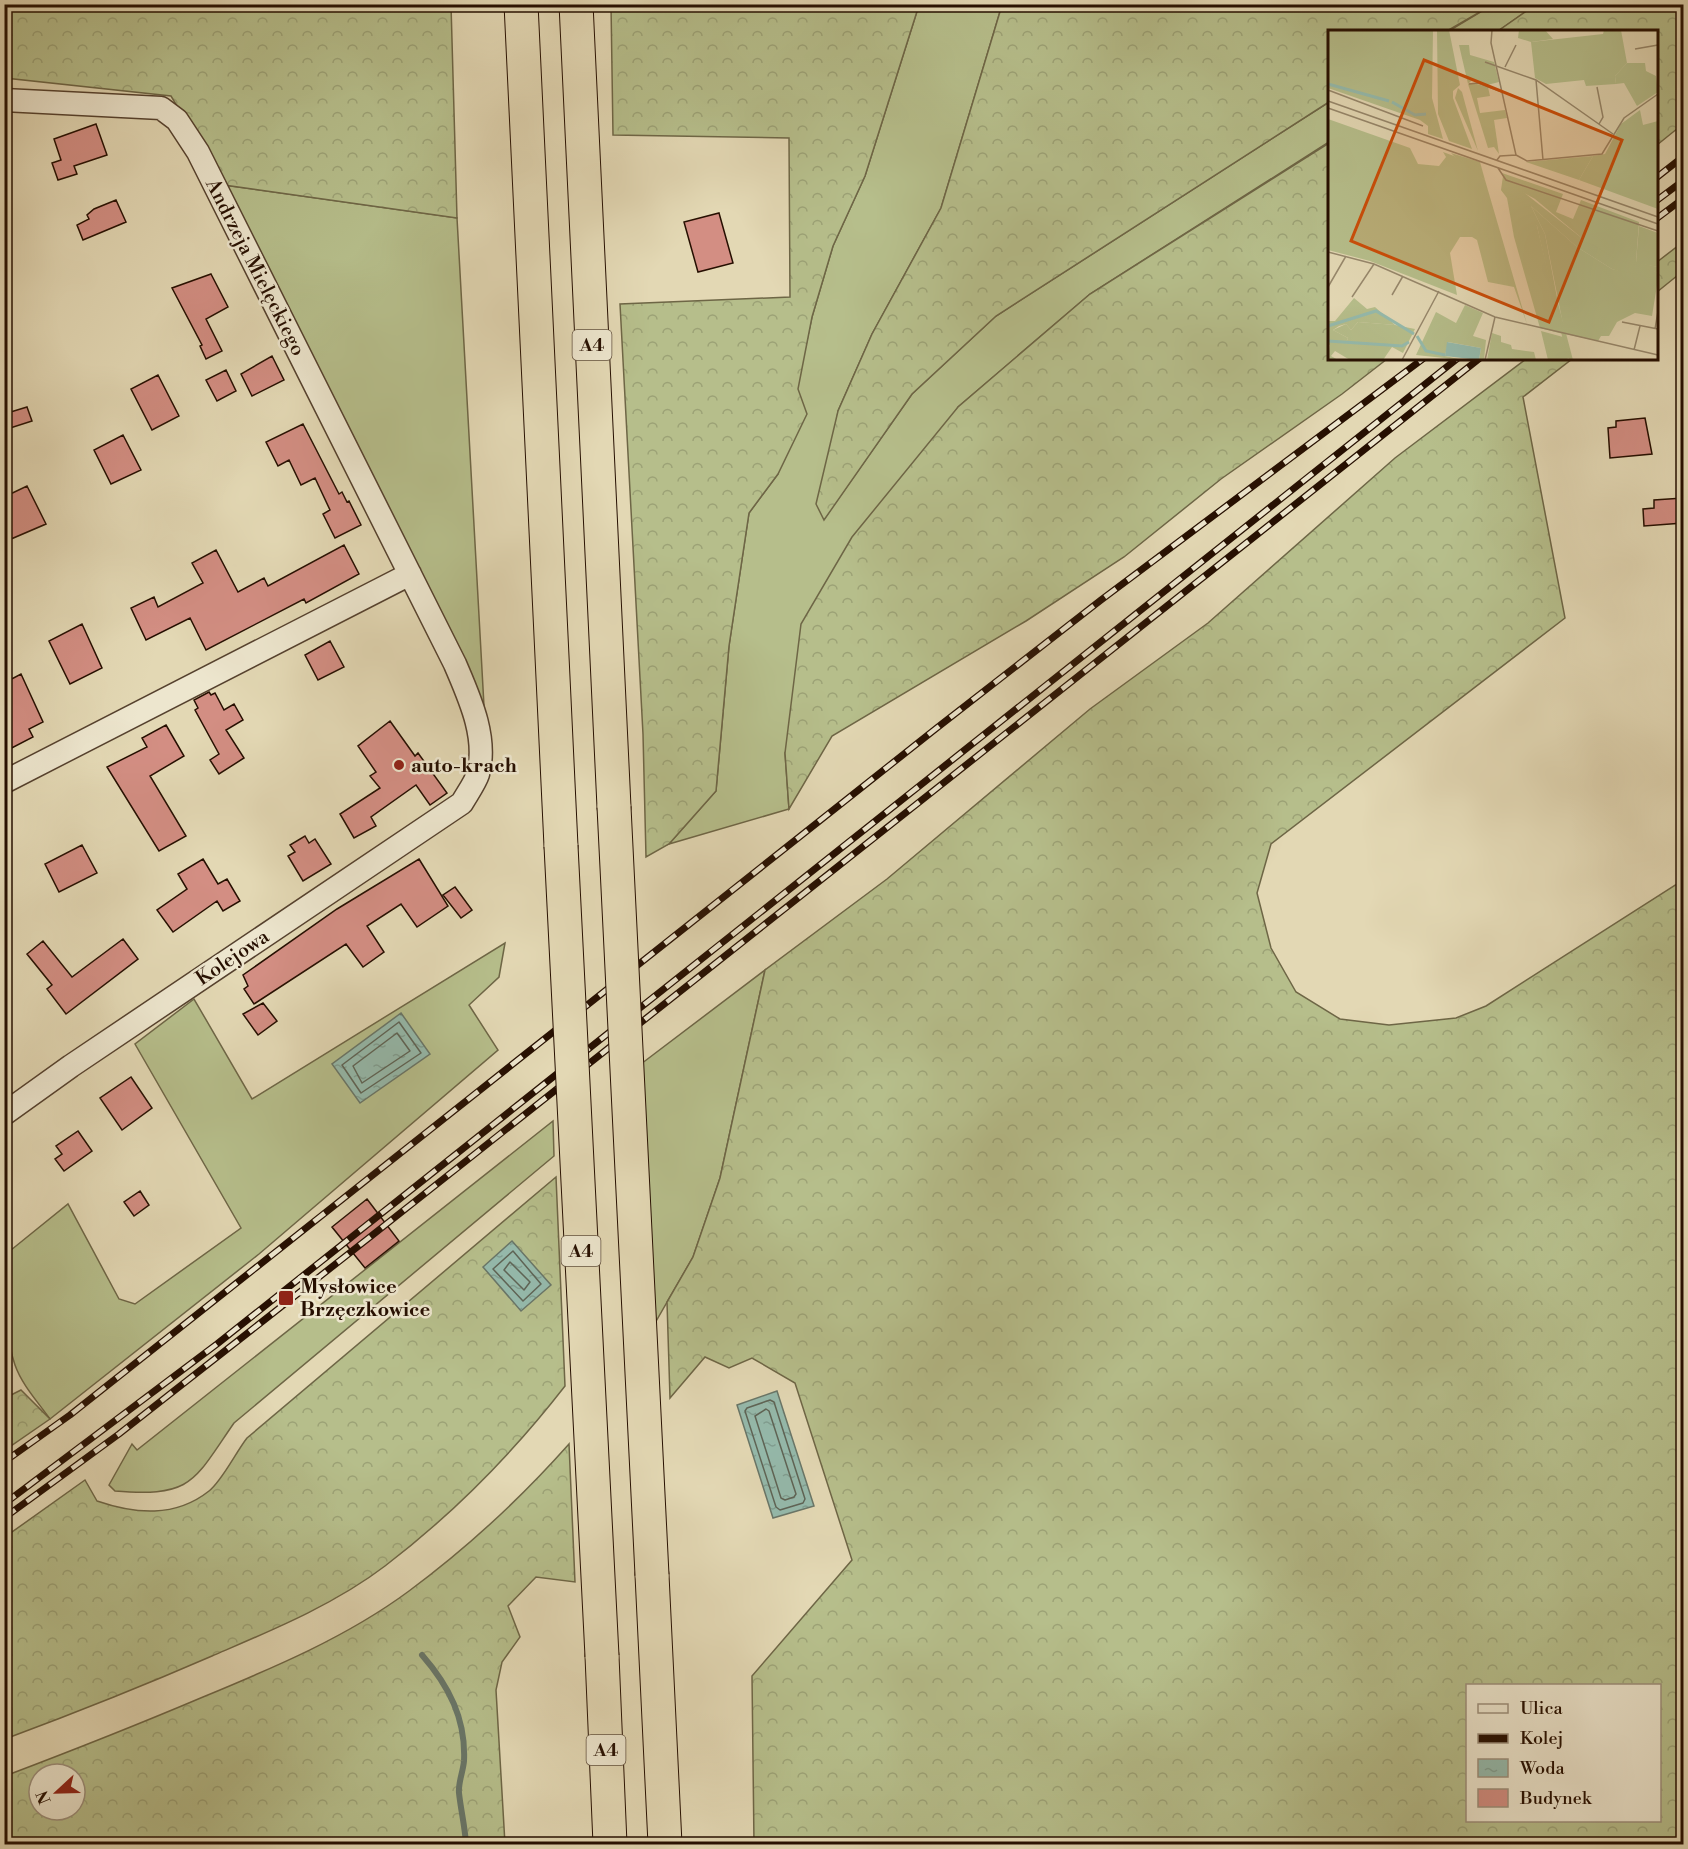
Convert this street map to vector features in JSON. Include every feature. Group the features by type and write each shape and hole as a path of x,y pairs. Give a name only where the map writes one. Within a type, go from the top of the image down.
{"highway":[{"name":"A4","path":"521,4 610,1845"},
{"name":"A4","path":"576,4 665,1845"}],"street":[{"name":"Andrzeja Mielęckiego","path":"4,100 161,108 177,120 203,162 455,664 471,702 480,741 478,774 462,803"},
{"path":"4,782 410,574"},
{"name":"Kolejowa","path":"4,1114 71,1066 462,803"}],"green space":[{"path":"5,5 451,5 457,218 224,185 171,96 5,78"},
{"path":"611,5 919,5 865,176 833,246 812,317 798,389 807,414 778,474 749,513 729,646 716,791 669,844 646,857 643,734 620,304 790,297 789,138 613,135"},
{"path":"919,5 1002,5 941,208 872,334 838,411 824,519 912,394 996,316 1328,103 1328,143 1090,294 958,407 785,753 789,809 669,844 716,791 729,646 749,513 778,474 812,317 833,246 865,176"},
{"path":"1002,5 1492,5 1449,30 1328,30 1328,103 996,316 912,394 824,520 816,504 838,411 872,334 941,208"},
{"path":"1492,5 1535,5 1499,30 1450,30"},
{"path":"1535,5 1683,5 1683,124 1658,144 1658,30 1499,30"},
{"path":"1328,144 1328,360 1386,360 1342,394 1221,479 1124,557 1026,621 832,736 789,809 785,753 801,624 852,537 958,407 1090,294"},
{"path":"224,185 457,218 484,706"},
{"path":"1683,242 1683,271 1658,291 1658,261"},
{"path":"1525,360 1571,360 1523,397 1565,618 1271,844 1257,893 1271,948 1296,992 1340,1019 1389,1025 1456,1018 1486,1006 1683,880 1683,1844 754,1844 752,1676 852,1560 795,1383 752,1358 729,1368 705,1357 670,1398 667,1302 693,1257 720,1178 765,970 887,879 1090,709 1208,623 1395,458"},
{"path":"505,943 499,977 469,1005 498,1050 259,1254 50,1419 22,1379 11,1352 8,1308 11,1250 68,1204 119,1299 135,1304 241,1228 135,1044 194,999 252,1099"},
{"path":"765,970 720,1178 693,1257 651,1330 637,1067"},
{"path":"553,1121 554,1156 234,1423 199,1472 176,1488 161,1491 115,1491 109,1485 132,1444 137,1450"},
{"path":"556,1177 565,1386 481,1482 385,1566 323,1605 279,1627 160,1678 5,1739 5,1537 85,1480 97,1501 126,1509 155,1511 182,1506 196,1500 219,1480 247,1438"},
{"path":"21,1390 50,1419 5,1450 5,1398"},
{"path":"569,1444 575,1582 536,1577 508,1606 520,1637 502,1662 496,1690 505,1844 5,1844 5,1776 27,1767 27,1822 87,1822 87,1762 41,1762 256,1675 335,1637 409,1591 452,1557 513,1503"}],"water":[{"path":"401,1013 430,1054 360,1103 332,1064"},
{"path":"512,1241 551,1285 521,1311 483,1267"},
{"path":"777,1391 814,1506 773,1518 737,1405"}],"building":[{"path":"96,124 107,155 74,166 77,174 58,180 52,163 61,160 54,139"},
{"path":"116,200 126,222 83,240 77,225 89,219 87,215 94,209"},
{"path":"719,213 733,263 698,272 684,222"},
{"path":"211,274 228,307 206,319 222,351 206,359 200,346 202,345 172,288"},
{"path":"272,356 284,380 252,396 241,374"},
{"path":"226,370 236,391 217,401 206,380"},
{"path":"158,375 179,416 152,430 131,389"},
{"path":"27,407 32,421 4,430 4,414"},
{"path":"1645,418 1652,454 1610,458 1608,428 1616,427 1616,421"},
{"path":"303,424 339,494 342,492 347,502 349,501 361,525 335,538 323,514 330,510 315,478 301,485 289,460 278,466 266,442"},
{"path":"123,435 141,470 111,484 94,450"},
{"path":"27,486 46,524 4,542 4,497"},
{"path":"1683,498 1683,523 1644,526 1643,509 1654,508 1654,500"},
{"path":"344,545 359,574 306,603 304,599 206,650 190,618 146,640 131,608 154,597 158,607 203,583 192,563 216,550 238,592 264,578 268,586"},
{"path":"82,624 102,668 70,684 49,641"},
{"path":"330,641 344,667 318,680 305,655"},
{"path":"21,674 43,722 29,729 33,737 4,752 4,683"},
{"path":"209,692 211,695 215,693 224,710 234,704 243,720 226,730 244,758 219,774 210,760 219,754 195,710 198,708 194,700"},
{"name":"auto-krach","path":"390,721 415,756 418,753 447,793 430,805 416,785 371,817 376,826 354,838 340,814 380,788 370,776 376,772 358,746"},
{"path":"166,725 184,756 150,776 186,836 159,851 107,767 147,747 142,738"},
{"path":"305,836 309,843 315,839 331,864 303,881 288,856 295,852 290,845"},
{"path":"82,845 97,873 59,892 45,864"},
{"path":"203,859 218,884 227,879 240,901 223,911 217,901 173,932 157,910 187,889 178,874"},
{"path":"419,859 448,906 417,927 401,904 367,926 384,952 363,967 346,944 254,1004 244,989 248,986 243,975 337,909"},
{"path":"455,887 472,910 461,918 443,895"},
{"path":"123,939 138,959 66,1014 47,989 52,985 27,954 43,941 72,977"},
{"path":"263,1003 277,1021 258,1035 243,1014"},
{"path":"131,1077 152,1108 122,1130 100,1098"},
{"path":"78,1131 92,1151 64,1171 55,1159 62,1154 56,1146"},
{"path":"140,1191 149,1205 134,1216 124,1202"},
{"path":"367,1199 399,1241 365,1268 332,1227"}],"waterway":[{"path":"422,1655 448,1691 459,1717 464,1746 459,1793 466,1844"}],"railway":[{"path":"1658,176 1684,156"},
{"path":"1658,200 1684,180"},
{"path":"1658,218 1684,198"},
{"path":"4,1462 70,1415 1101,600 1421,360"},
{"path":"4,1504 217,1344 1455,360"},
{"path":"4,1518 119,1434 370,1237 1477,360"}],"place":[{"name":"auto-krach","path":"399,765"},
{"name":"Mysłowice Brzęczkowice","path":"286,1298"}]}
